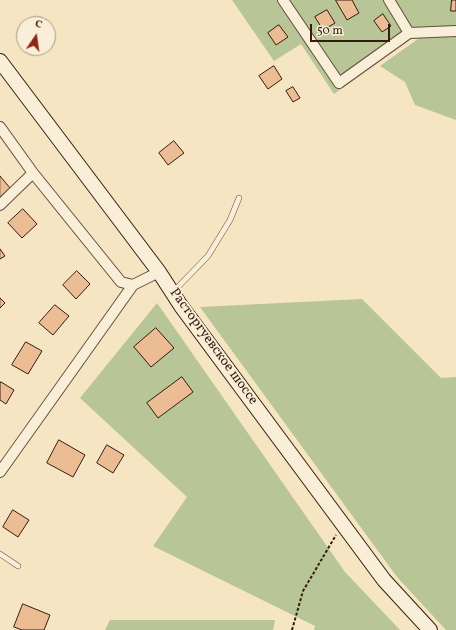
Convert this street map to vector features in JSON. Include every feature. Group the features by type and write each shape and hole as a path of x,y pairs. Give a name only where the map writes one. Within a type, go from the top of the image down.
{"main road":[{"name":"Расторгуевское шоссе","path":"0,61 159,272 186,312 384,580 430,630"}],"street":[{"path":"283,0 339,83 409,33 456,31"},
{"path":"389,0 409,33"},
{"path":"0,127 33,173 121,282 133,285"},
{"path":"0,206 33,173"},
{"path":"0,472 133,285 159,272"}],"lane":[{"path":"172,292 208,256 230,220 239,198"},
{"path":"0,554 18,566"}],"path":[{"path":"292,630 303,591 343,524"}],"green space":[{"path":"232,0 456,0 456,120 415,105 405,82 380,66 418,39 410,39 334,94 301,44 274,61"},
{"path":"362,299 441,378 456,377 456,630 446,630 397,577 200,307"},
{"path":"157,303 345,572 400,630 314,630 315,626 153,546 187,497 80,398"},
{"path":"110,620 275,620 273,630 105,630"}],"building":[{"path":"336,0 352,0 359,13 347,20"},
{"path":"452,0 456,0 456,11 451,11"},
{"path":"327,10 335,23 323,30 315,17"},
{"path":"383,14 391,26 382,32 374,21"},
{"path":"279,25 288,37 276,45 268,33"},
{"path":"274,66 282,79 268,89 259,76"},
{"path":"293,87 300,98 293,102 286,91"},
{"path":"174,141 184,153 168,165 159,153"},
{"path":"0,176 10,188 0,197"},
{"path":"23,209 37,224 22,238 8,223"},
{"path":"0,249 5,256 0,259"},
{"path":"77,271 90,284 76,299 63,285"},
{"path":"0,298 5,303 0,308"},
{"path":"55,305 69,316 53,335 39,323"},
{"path":"156,328 174,348 151,367 134,347"},
{"path":"26,342 42,351 28,374 12,365"},
{"path":"182,377 193,392 158,418 147,403"},
{"path":"1,382 14,390 6,404 0,400"},
{"path":"59,440 85,455 73,477 47,463"},
{"path":"107,445 124,455 113,473 97,463"},
{"path":"13,510 29,520 18,537 3,527"},
{"path":"23,604 50,615 44,630 22,630 14,627"}]}
